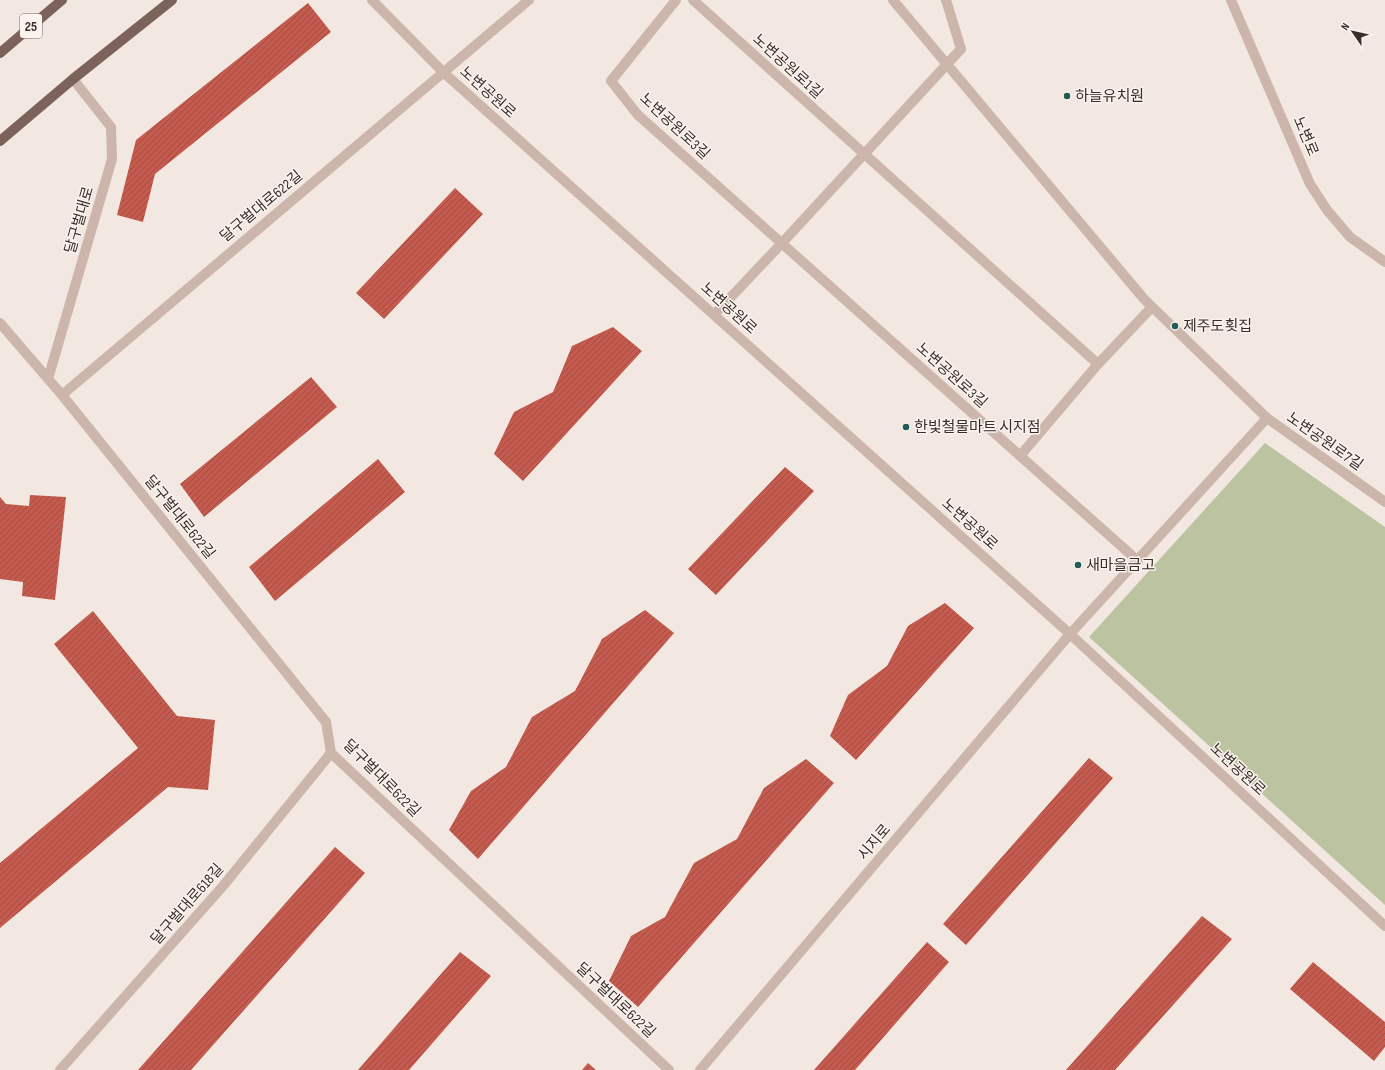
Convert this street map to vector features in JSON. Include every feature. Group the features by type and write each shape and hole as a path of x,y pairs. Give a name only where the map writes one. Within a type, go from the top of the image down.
{"main road":[{"name":"25","path":"0,53 62,0"},
{"path":"0,141 72,79 172,0"}],"street":[{"name":"노변공원로","path":"372,0 443,72 1070,634 1385,926"},
{"path":"443,72 529,0"},
{"name":"노변공원로3길","path":"676,0 611,81 638,114 1138,561"},
{"name":"노변공원로1길","path":"693,0 864,154"},
{"path":"893,0 1139,293 1267,418 1070,634"},
{"path":"714,315 782,244 962,49 946,0"},
{"name":"노변로","path":"1231,0 1310,184 1327,210 1350,237 1385,262"},
{"name":"달구벌대로622길","path":"62,395 443,72"},
{"name":"달구벌대로","path":"48,379 112,159 111,127 72,79"},
{"path":"864,154 1098,364"},
{"path":"1020,456 1098,364 1152,307"},
{"name":"달구벌대로622길","path":"0,323 62,395 326,722 331,752 669,1070"},
{"name":"노변공원로7길","path":"1267,418 1385,502"},
{"name":"시지로","path":"700,1070 1070,634"},
{"name":"달구벌대로618길","path":"60,1070 223,886 331,752"}],"green space":[{"path":"1265,443 1385,527 1385,905 1089,637"}],"building":[{"path":"308,3 331,32 155,174 143,222 117,215 136,140"},
{"path":"455,188 483,214 384,319 356,293"},
{"path":"613,327 642,351 523,481 494,454 514,412 553,392 572,346"},
{"path":"311,377 337,407 204,517 180,484"},
{"path":"378,459 405,492 275,601 249,567"},
{"path":"785,467 814,491 716,595 688,569"},
{"path":"30,495 66,497 55,600 22,596 23,582 0,579 0,497 6,504 29,506"},
{"path":"945,603 974,628 856,760 830,736 848,695 887,666 908,626"},
{"path":"645,610 674,633 478,859 449,830 471,791 506,767 532,717 575,691 602,639"},
{"path":"93,611 177,716 215,720 208,790 168,787 0,928 0,863 138,748 54,644"},
{"path":"1089,758 1113,778 966,945 943,924"},
{"path":"806,759 834,783 638,1007 609,981 631,936 665,917 694,863 737,839 764,788"},
{"path":"335,847 365,873 191,1070 138,1070"},
{"path":"1202,916 1232,939 1115,1070 1066,1070"},
{"path":"927,942 949,962 855,1070 814,1070"},
{"path":"460,952 491,976 409,1070 358,1070"},
{"path":"1313,962 1385,1022 1385,1047 1374,1061 1290,989"},
{"path":"588,1063 596,1070 582,1070"}],"place":[{"name":"하늘유치원","path":"1067,96"},
{"name":"제주도횟집","path":"1175,326"},
{"name":"한빛철물마트 시지점","path":"906,427"},
{"name":"새마을금고","path":"1078,565"}]}
